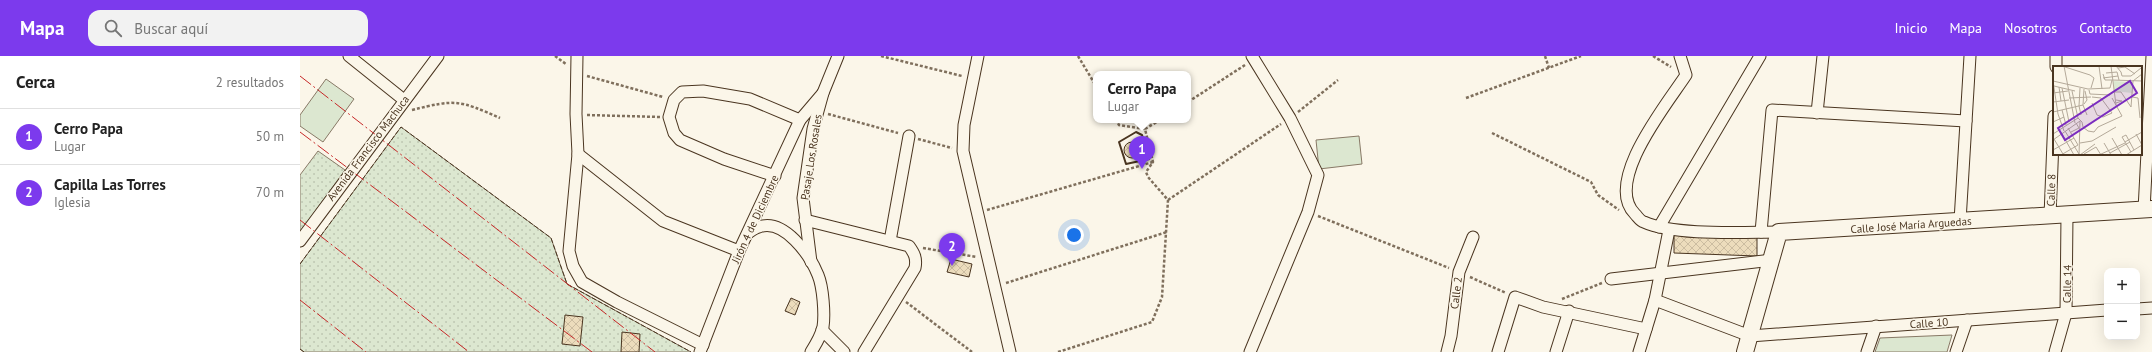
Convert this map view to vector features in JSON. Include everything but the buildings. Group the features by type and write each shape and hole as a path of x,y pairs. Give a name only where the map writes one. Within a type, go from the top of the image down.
{"street":[{"path":"349,56 404,100"},
{"name":"Avenida Francisco Machuca","path":"300,241 438,56"},
{"path":"577,56 576,114 578,154 569,251 572,266 582,282 701,348"},
{"name":"Pasaje Los Rosales","path":"811,262 803,198 818,111 823,93 838,56"},
{"path":"978,56 964,125 963,151 979,213 987,259 1010,352"},
{"path":"1642,222 1632,211 1626,199 1628,178 1643,139 1686,76 1680,56"},
{"path":"1639,352 1655,300 1661,272 1664,228 1760,56"},
{"path":"1817,113 1823,56"},
{"path":"1960,222 1970,56"},
{"path":"2148,209 2152,56"},
{"path":"1250,352 1308,212 1318,175 1290,118 1253,58"},
{"path":"774,176 724,159 680,140 674,133 669,117 674,100 682,92 703,91 750,99 800,120"},
{"name":"Jirón 4 de Diciembre","path":"701,348 739,251 800,120 823,93"},
{"path":"1761,232 1772,110 1966,121"},
{"path":"890,241 909,136"},
{"name":"Calle 8","path":"2050,216 2053,141"},
{"path":"578,154 663,221 739,251"},
{"name":"Calle José María Arguedas","path":"1642,222 1664,228 1779,232 1960,222 2148,209"},
{"name":"Calle 14","path":"2055,352 2066,313 2067,215"},
{"path":"805,220 909,246 916,258 915,268 898,299 864,352"},
{"name":"Pasaje Los Rosales","path":"748,233 759,227 771,226 790,234 811,262 818,276 824,308 822,330 811,352"},
{"path":"1745,352 1779,232"},
{"name":"Calle 2","path":"1447,352 1451,336 1459,272 1473,237"},
{"path":"1611,279 1772,260"},
{"path":"1498,352 1515,297 1543,307 1569,311 1646,329"},
{"path":"1655,300 1750,336"},
{"path":"2140,308 2152,308"},
{"name":"Calle 10","path":"1750,336 1876,326 2046,316 2104,310"},
{"path":"1556,352 1569,311"},
{"path":"1956,352 1966,320"},
{"path":"1867,352 1876,326"},
{"path":"822,330 844,352"}],"path":[{"path":"555,56 576,72 674,100"},
{"path":"881,56 974,79"},
{"path":"1078,56 1093,81"},
{"path":"1545,56 1549,68"},
{"path":"1466,98 1581,56"},
{"path":"1191,100 1253,58"},
{"path":"1168,200 1290,118 1338,80"},
{"path":"407,112 447,102 467,104 500,118"},
{"path":"818,111 963,151"},
{"path":"576,114 669,117"},
{"path":"1118,123 1119,125 1146,129 1155,123"},
{"path":"1058,352 1152,322 1162,297 1168,200 1148,178 1146,172 1153,162 1146,129"},
{"path":"1492,133 1590,182 1598,195 1612,207 1642,222"},
{"path":"979,213 1153,162"},
{"path":"1308,212 1459,272 1515,297"},
{"path":"994,287 1167,232"},
{"path":"909,246 987,259"},
{"path":"1543,307 1611,279"},
{"path":"898,299 908,303 972,352"}],"green space":[{"path":"326,79 354,99 323,142 300,126 300,115"},
{"path":"401,127 551,238 567,284 691,352 304,352 300,349 300,264"},
{"path":"1359,136 1362,164 1319,169 1316,140"},
{"path":"318,151 345,170 300,232 300,175"},
{"path":"1952,335 1947,352 1875,352 1880,338"}],"fence":[{"path":"300,264 401,127 551,238 567,284 691,352"},
{"path":"300,349 304,352"}],"wall":[{"path":"1136,132 1142,135 1149,159 1126,164 1119,142 1136,132"}],"power":[{"path":"300,76 655,352"},
{"path":"300,132 592,352"},
{"path":"300,220 469,352"},
{"path":"300,300 366,352"}],"place":[{"name":"Cerro Papa","path":"1142,169"},
{"name":"Capilla Las Torres","path":"952,266"}]}
